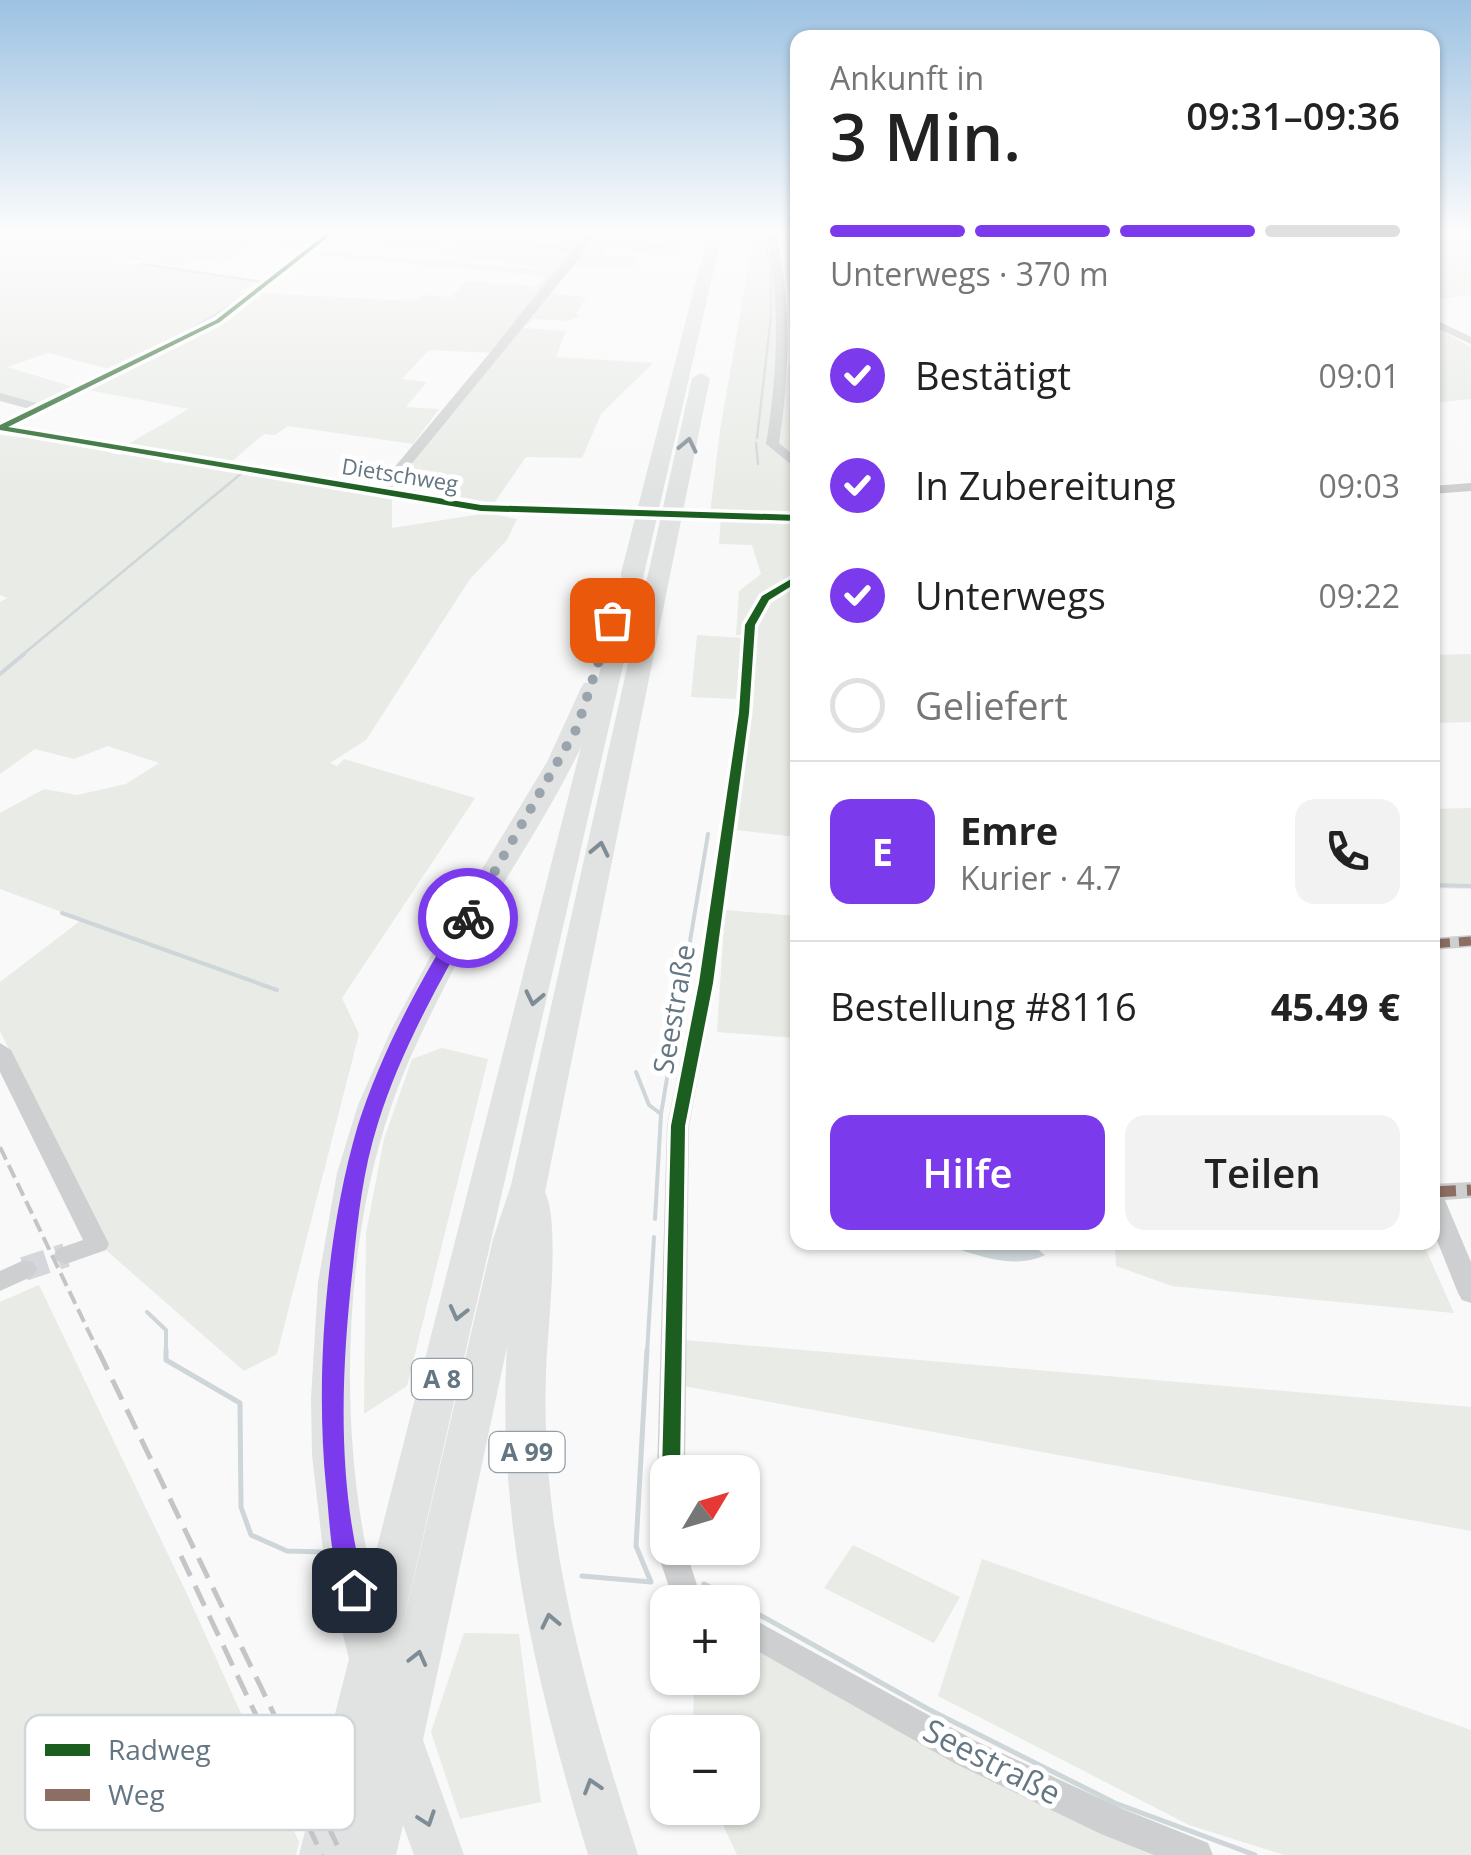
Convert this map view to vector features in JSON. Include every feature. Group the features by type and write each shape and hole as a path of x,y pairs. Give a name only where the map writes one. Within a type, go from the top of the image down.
{"highway":[{"name":"A 8","path":"355,1729 525,1038 634,585 632,572 694,321"},
{"path":"712,329 714,321"},
{"name":"A 8","path":"371,1855 435,1589 511,1239 528,1185 705,363"},
{"path":"440,1855 390,1714 346,1559 334,1448 333,1350 352,1187 368,1122 437,971 577,728 592,692 622,584 632,572"},
{"name":"A 99","path":"528,1185 534,1244 526,1323 525,1434 538,1564 570,1716 613,1855"},
{"name":"A 8","path":"324,1855 330,1830"}],"street":[{"path":"0,428 219,321"},
{"path":"381,492 522,321"},
{"path":"784,321 785,357 772,444 790,459"},
{"path":"1440,325 1471,341"},
{"path":"0,396 40,408"},
{"name":"Dietschweg","path":"0,428 481,508 790,518"},
{"path":"1440,489 1471,487"},
{"name":"Seestraße","path":"671,1455 678,1126 706,983 744,712 750,625 765,598 790,583"},
{"path":"1440,944 1471,942"},
{"path":"0,1050 97,1244 66,1255"},
{"path":"1440,1194 1471,1190"},
{"path":"1440,1215 1471,1293"},
{"path":"0,1282 24,1270"},
{"name":"Seestraße","path":"760,1636 965,1752 1112,1822 1196,1855"}],"shaded area":[{"path":"0,321 210,321 109,369 48,353 7,367 77,388 41,405 0,395"},
{"path":"229,321 532,321 523,328 566,331 556,357 653,363 601,414 582,458 526,457 494,503 395,485 495,353 429,350 402,379 427,382 406,407 439,409 413,444 288,426 275,435 264,434 229,464 123,447 189,409 88,390"},
{"path":"739,321 779,321 768,445 790,462 790,517 710,514"},
{"path":"1440,330 1471,347 1471,399 1440,402"},
{"path":"789,363 790,459 774,444"},
{"path":"0,435 64,440 61,445 69,441 116,449 110,453 121,455 129,451 169,458 162,462 167,463 176,459 392,496 392,528 488,513 517,519 507,540 470,579 366,740 330,763 337,766 344,759 475,798 342,998 359,1034 277,1354 244,1371 107,1251 0,1031 0,982 80,921 105,928 0,889 0,813 44,789 77,795 126,784 159,763 108,746 74,759 35,749 0,774 0,602 7,598 0,595"},
{"path":"721,518 790,521 790,836 737,830 754,636 736,635 739,591 761,574 752,545 719,544"},
{"path":"697,635 742,638 736,699 691,697"},
{"path":"1471,654 1471,722 1440,723 1440,655"},
{"path":"1471,808 1471,889 1440,888 1440,809"},
{"path":"725,910 790,915 790,1037 717,1032"},
{"path":"442,1048 488,1059 407,1386 364,1414 366,1233 384,1139 412,1059"},
{"path":"961,1250 1039,1250 1045,1255 1024,1261"},
{"path":"1115,1250 1426,1250 1454,1313 1172,1286 1116,1266"},
{"path":"39,1285 242,1715 25,1715 25,1830 294,1830 299,1842 296,1855 0,1855 0,1302"},
{"path":"685,1340 1471,1407 1471,1531 678,1385"},
{"path":"853,1545 960,1597 934,1643 824,1588"},
{"path":"982,1559 1471,1730 1471,1855 1284,1855 1189,1825 938,1696"},
{"path":"464,1633 519,1634 541,1802 460,1819 431,1732"},
{"path":"760,1651 949,1756 1165,1855 737,1855 723,1825 760,1825 760,1715 693,1715 694,1695 760,1695"}],"waterway":[{"path":"180,336 205,321"},
{"path":"498,344 517,321"},
{"path":"757,438 770,321"},
{"path":"117,366 158,346"},
{"path":"756,443 758,464"},
{"path":"250,466 349,482"},
{"path":"21,656 243,472"},
{"path":"362,484 382,487"},
{"path":"392,489 486,505"},
{"path":"0,674 24,654"},
{"path":"661,1114 708,834"},
{"path":"1440,885 1471,886"},
{"path":"62,913 277,990"},
{"path":"636,1072 649,1105 661,1114"},
{"path":"655,1219 661,1114"},
{"path":"647,1353 654,1237"},
{"path":"147,1312 166,1330 166,1360 240,1403 241,1507 251,1535 287,1551 323,1552"},
{"path":"582,1576 651,1582 636,1546 647,1350"},
{"path":"760,1615 928,1709 1115,1803 1255,1855"}],"tunnel":[{"path":"24,1269 66,1255"}],"railway":[{"path":"0,1147 99,1353"},
{"path":"98,1350 274,1715"},
{"path":"181,1556 256,1715"},
{"path":"310,1830 322,1855"},
{"path":"330,1830 342,1855"}],"marked path":[{"path":"1440,943 1471,941"},
{"path":"1440,1192 1471,1190"}],"cycle path":[{"path":"0,428 219,321"},
{"path":"0,428 481,508 790,518"},
{"path":"671,1455 678,1126 706,983 744,713 750,625 765,598 790,583"}],"way so far":[{"path":"468,918 577,728 592,692 612,620"}],"route":[{"path":"354,1590 346,1559 334,1448 333,1350 352,1187 368,1122 394,1060 468,918"}]}
